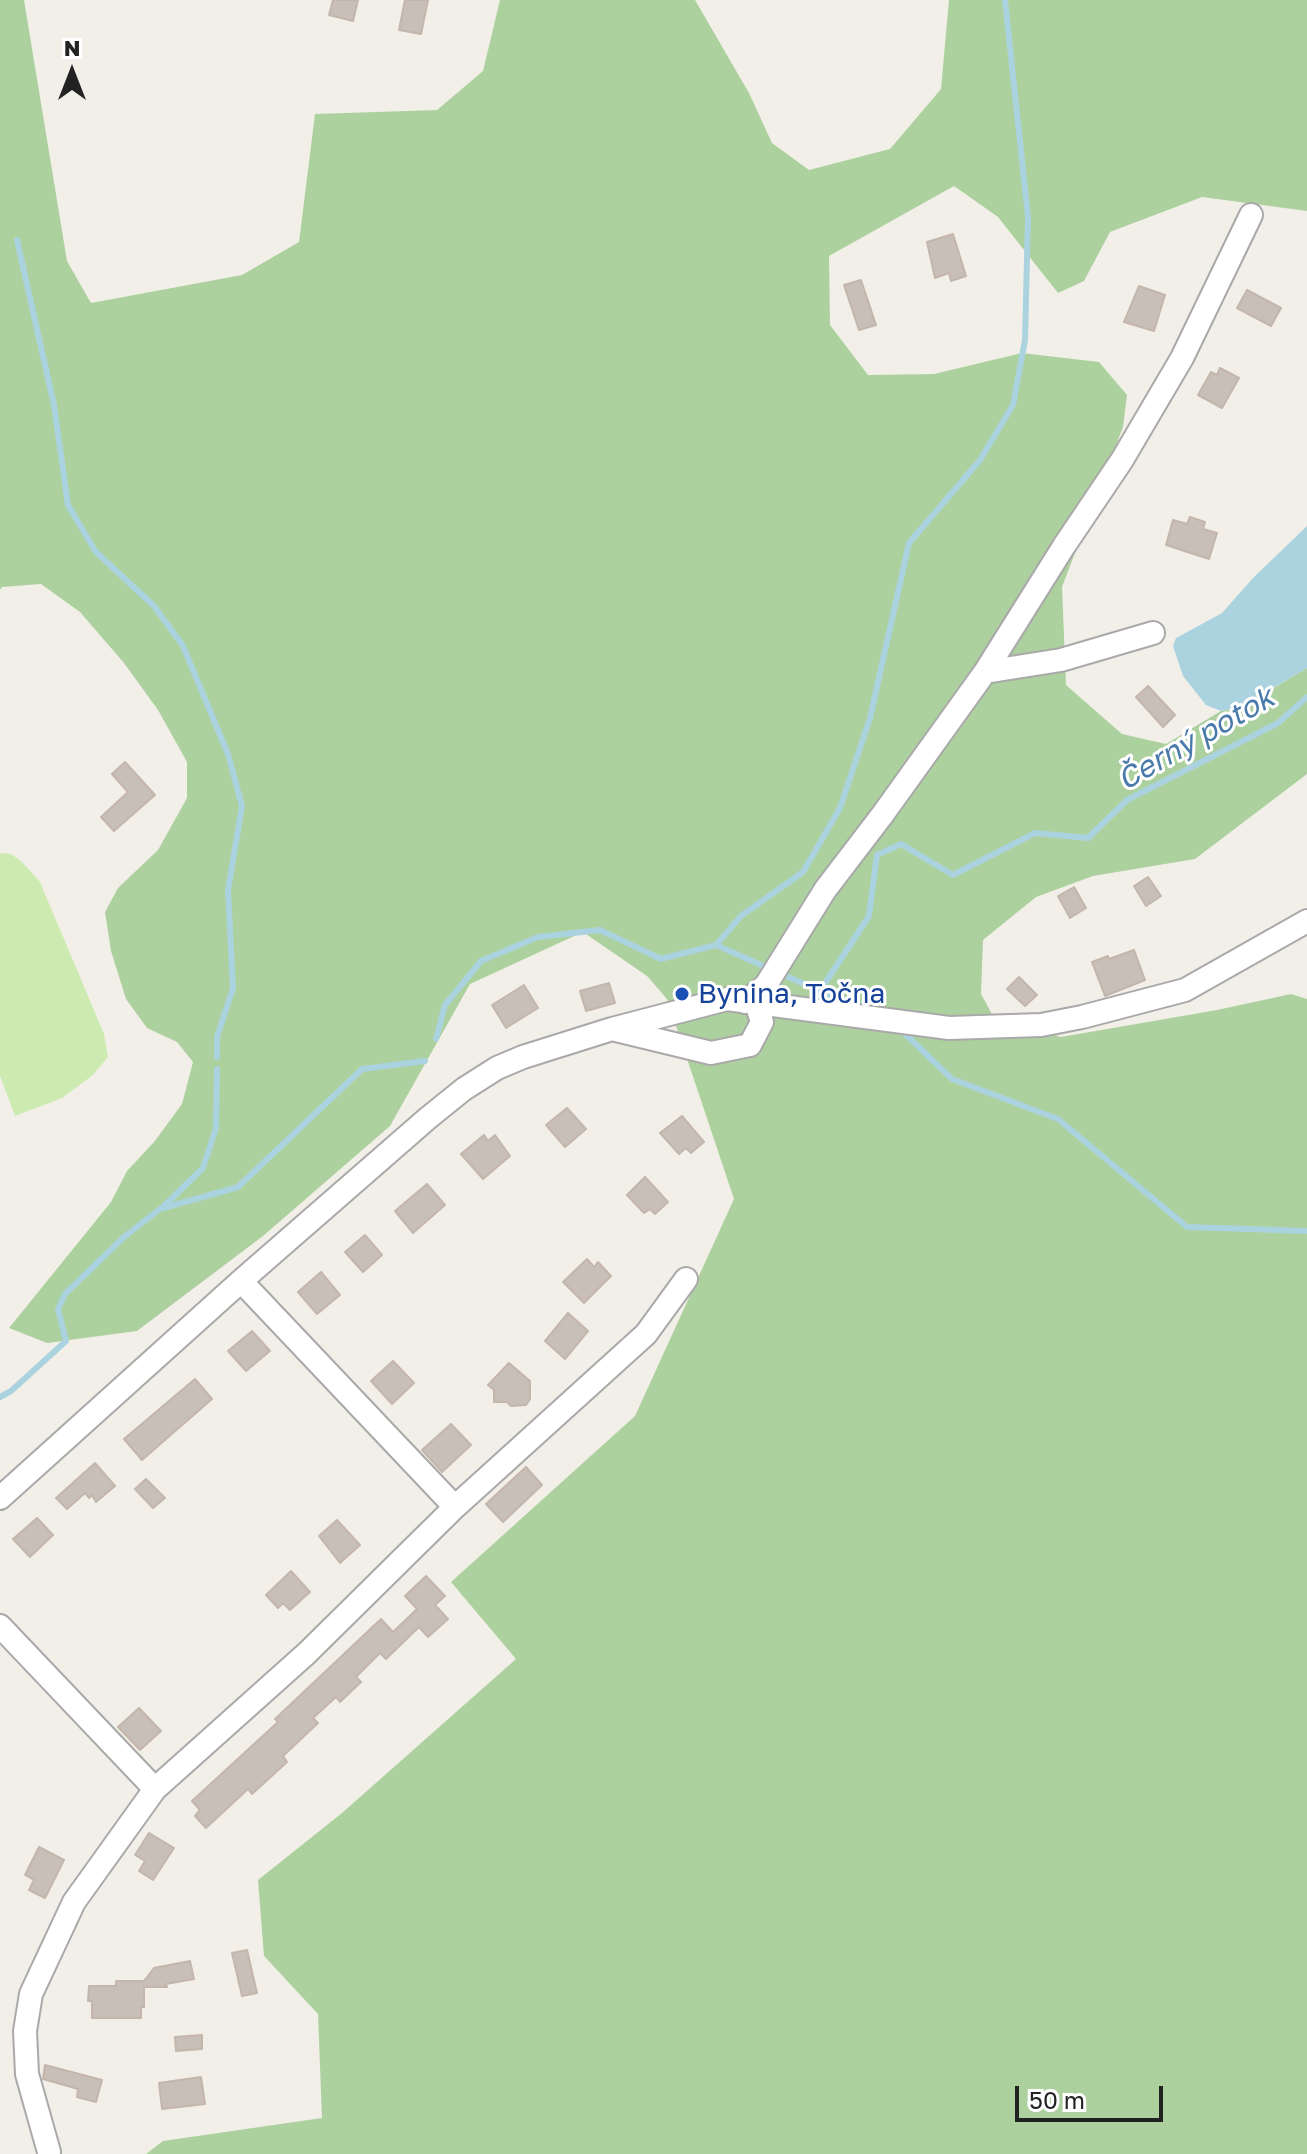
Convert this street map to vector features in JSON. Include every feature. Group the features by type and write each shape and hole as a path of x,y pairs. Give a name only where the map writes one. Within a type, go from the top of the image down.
{"street":[{"path":"750,1002 775,971 825,890 985,672 1122,460 1182,358 1251,215"},
{"path":"985,672 1061,660 1153,633"},
{"path":"0,1498 241,1281 464,1089 497,1068 612,1029 727,999 949,1028 1041,1025 1185,990 1307,921"},
{"path":"612,1029 711,1053 750,1045 762,1022 750,1002"},
{"path":"49,2152 27,2074 25,2031 31,1994 74,1902 155,1789 307,1653 455,1507 646,1334 686,1279"},
{"path":"241,1281 455,1507"},
{"path":"0,1626 155,1789"}],"green space":[{"path":"0,0 24,0 67,261 91,303 242,275 299,242 315,114 437,110 483,71 500,0 695,0 749,93 772,143 809,170 890,149 941,89 949,0 1307,0 1307,211 1202,197 1110,232 1084,281 1058,293 998,217 954,186 829,256 830,325 868,375 934,374 1022,353 1099,362 1127,395 1123,427 1062,587 1066,685 1122,734 1166,744 1221,711 1240,708 1307,668 1307,774 1195,859 1093,876 1036,897 983,940 981,994 993,1016 1061,1037 1291,994 1307,999 1307,2154 146,2154 163,2141 322,2118 318,2014 264,1956 258,1880 342,1813 516,1659 451,1582 635,1416 734,1199 667,999 647,976 583,932 470,984 390,1126 263,1236 137,1331 47,1343 9,1328 111,1202 127,1171 154,1142 182,1104 193,1062 177,1042 147,1028 126,999 111,951 105,912 118,888 158,850 187,798 187,762 158,710 124,663 80,612 41,584 2,587 0,590"},
{"path":"0,853 11,854 21,861 40,882 104,1034 108,1057 93,1075 62,1098 15,1116 0,1076"}],"water":[{"path":"1307,526 1307,668 1239,708 1221,711 1206,705 1183,676 1173,646 1176,638 1222,613"}],"building":[{"path":"333,0 358,0 353,21 329,15"},
{"path":"405,0 428,0 421,34 399,30"},
{"path":"953,234 966,276 951,281 949,273 935,278 927,242"},
{"path":"861,280 876,325 859,330 844,285"},
{"path":"1139,286 1165,295 1154,331 1124,322"},
{"path":"1247,290 1281,308 1271,326 1237,308"},
{"path":"1220,368 1239,378 1222,408 1198,395 1211,372 1217,375"},
{"path":"1190,517 1205,522 1203,529 1217,533 1209,559 1166,545 1173,520 1187,524"},
{"path":"1148,686 1175,715 1163,727 1136,697"},
{"path":"125,762 155,795 114,831 101,817 128,792 112,774"},
{"path":"1148,877 1161,896 1146,906 1134,886"},
{"path":"1074,887 1086,908 1070,918 1058,896"},
{"path":"1134,950 1145,980 1105,996 1092,962"},
{"path":"1019,977 1037,995 1025,1006 1007,989"},
{"path":"609,983 615,1003 586,1011 580,991"},
{"path":"524,985 538,1008 506,1028 492,1005"},
{"path":"567,1108 586,1129 565,1147 546,1125"},
{"path":"682,1116 704,1142 691,1153 686,1148 679,1154 660,1133"},
{"path":"484,1135 488,1141 495,1135 510,1156 483,1179 461,1154"},
{"path":"645,1177 668,1202 655,1214 650,1209 644,1213 627,1195"},
{"path":"427,1184 445,1205 413,1233 395,1211"},
{"path":"365,1235 382,1255 363,1272 345,1252"},
{"path":"587,1259 594,1267 598,1262 611,1276 584,1303 563,1282"},
{"path":"321,1272 340,1295 317,1314 298,1292"},
{"path":"568,1313 588,1331 565,1359 545,1341"},
{"path":"252,1331 270,1351 246,1371 228,1351"},
{"path":"393,1361 414,1383 392,1404 371,1381"},
{"path":"509,1363 530,1381 530,1399 526,1405 494,1402 494,1390 488,1385"},
{"path":"195,1379 212,1399 142,1460 124,1439"},
{"path":"451,1424 471,1445 442,1472 422,1450"},
{"path":"95,1463 115,1486 96,1502 92,1495 89,1498 85,1493 67,1509 56,1498"},
{"path":"526,1467 542,1485 503,1522 486,1504"},
{"path":"146,1479 165,1498 153,1508 135,1489"},
{"path":"37,1518 53,1535 30,1557 13,1539"},
{"path":"337,1520 360,1545 340,1563 319,1536"},
{"path":"291,1571 310,1592 290,1610 283,1603 278,1608 266,1595"},
{"path":"426,1576 445,1596 435,1605 448,1619 428,1637 419,1627 386,1659 380,1653 356,1677 361,1682 340,1702 336,1697 313,1718 318,1723 283,1756 287,1762 252,1794 248,1789 206,1828 195,1816 200,1810 192,1801 278,1722 275,1719 381,1619 393,1632 417,1609 405,1596"},
{"path":"139,1708 161,1731 140,1750 118,1727"},
{"path":"149,1833 174,1848 153,1880 139,1871 145,1861 135,1855"},
{"path":"39,1847 64,1860 45,1898 29,1890 34,1880 25,1875"},
{"path":"247,1950 257,1993 242,1996 232,1953"},
{"path":"190,1961 194,1979 166,1984 167,1987 144,1987 141,2018 92,2018 89,1986 116,1986 116,1981 144,1981 154,1968"},
{"path":"202,2035 202,2049 176,2051 175,2037"},
{"path":"45,2065 102,2080 96,2102 77,2097 78,2089 43,2079"},
{"path":"201,2077 205,2104 162,2109 159,2083"}],"waterway":[{"path":"716,945 741,916 803,872 840,808 870,718 909,543 980,460 1013,405 1025,340 1028,217 1005,0"},
{"path":"17,240 54,405 68,505 96,552 154,606 183,646 228,754 242,806 228,890 233,988 217,1037 217,1057"},
{"name":"Černý potok","path":"436,1039 445,1005 481,961 538,937 600,930 661,959 716,945 820,991 869,916 877,855 901,844 953,875 1035,833 1088,838 1127,800 1278,723 1307,697"},
{"path":"820,991 870,1008"},
{"path":"901,1030 952,1079 1058,1119 1187,1227 1307,1231"},
{"name":"Černý potok","path":"0,1397 11,1391 66,1341 58,1309 65,1294 124,1237 160,1209 238,1187 362,1069 425,1061"},
{"path":"163,1207 203,1168 216,1128 217,1069"}],"place":[{"name":"Bynina, Točna","path":"682,994"}]}
